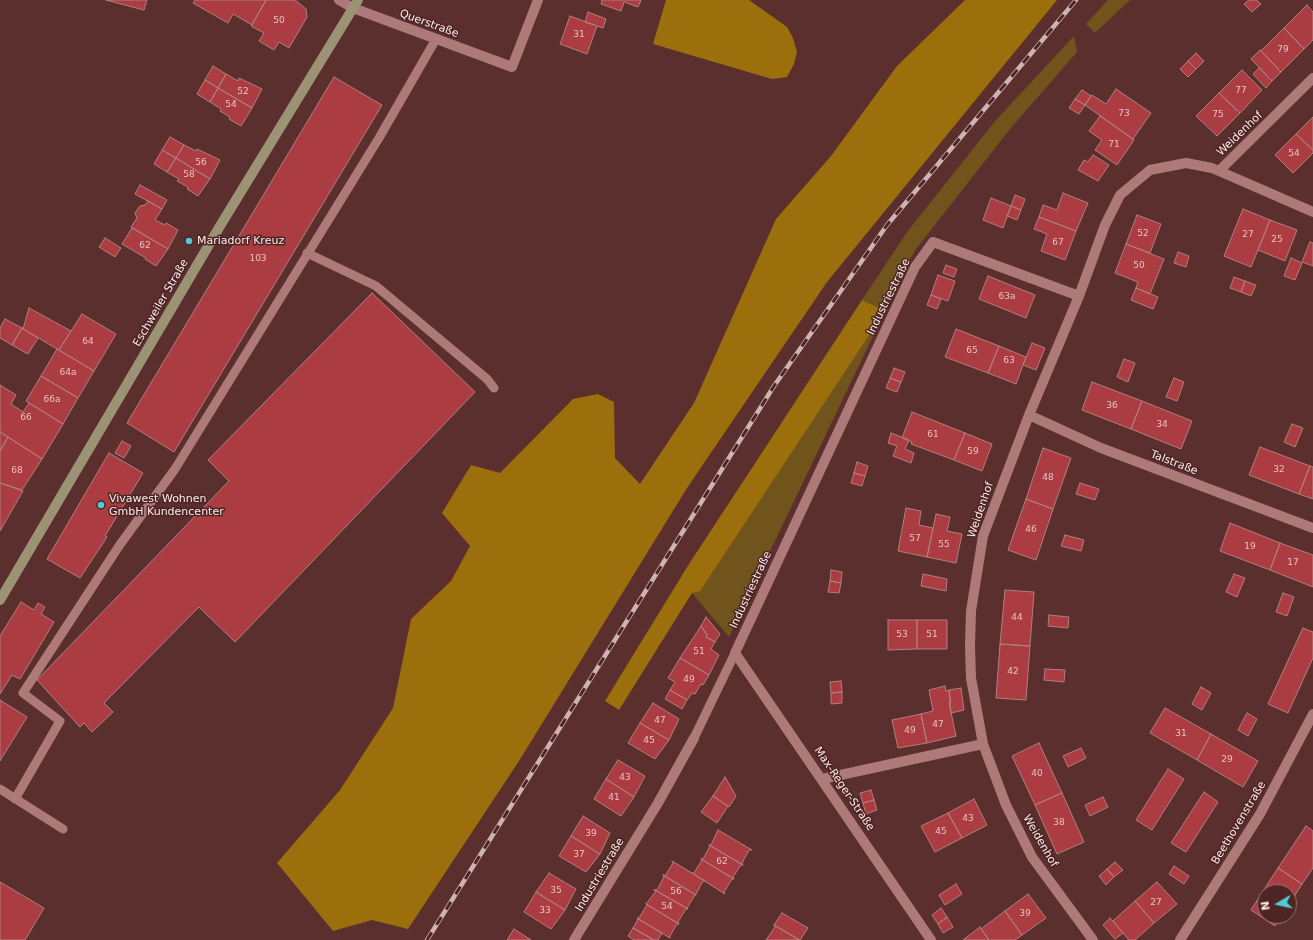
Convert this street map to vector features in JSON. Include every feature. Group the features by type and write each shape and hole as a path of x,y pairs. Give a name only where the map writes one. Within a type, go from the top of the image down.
{"street":[{"name":"Querstraße","path":"339,0 355,4 436,39 512,67 538,0"},
{"name":"Eschweiler Straße","path":"0,600 220,226 355,4"},
{"name":"Weidenhof","path":"1093,940 1032,857 1006,806 983,744 971,678 971,611 983,536 1029,415 1080,296 1105,225 1120,195 1150,170 1186,163 1219,171 1313,78"},
{"path":"1219,171 1313,212"},
{"name":"Industriestraße","path":"735,653 915,267 933,242 1080,296"},
{"name":"Talstraße","path":"1029,415 1101,448 1313,528"},
{"name":"Max-Reger-Straße","path":"735,653 931,940"},
{"name":"Beethovenstraße","path":"1180,940 1260,814 1313,714"},
{"name":"Industriestraße","path":"574,940 658,803 694,738"},
{"path":"822,779 983,744"}],"lane":[{"path":"15,799 60,721 23,693 119,546 175,469 379,138 436,39"},
{"path":"307,253 376,286 494,388"},
{"name":"Industriestraße","path":"694,738 735,653"},
{"path":"0,789 63,829"}],"shaded area":[{"path":"666,0 749,0 787,27 793,38 797,52 794,64 787,77 772,79 653,44"},
{"path":"965,0 1057,0 827,282 687,488 519,761 408,929 372,920 333,931 277,863 340,790 393,708 411,619 451,581 470,546 442,513 471,465 500,473 573,399 598,394 614,402 615,458 640,484 694,403 776,219 831,156 897,66"},
{"path":"1108,0 1130,0 1095,33 1086,24"},
{"path":"1074,36 1077,52 1010,129 916,249 901,275 885,311 862,300 907,232 996,120"},
{"path":"862,300 885,311 700,591 692,593 619,710 605,701 689,564"},
{"path":"885,311 729,637 692,593"}],"building":[{"path":"106,0 147,0 144,10"},
{"path":"195,0 266,0 252,25 233,14 228,23 193,3"},
{"path":"266,0 295,0 306,9 307,17 289,48 279,42 274,50 259,41 264,33 251,26"},
{"path":"602,0 641,0 638,7 624,2 621,11 601,4"},
{"path":"1249,0 1256,0 1261,4 1252,12 1244,4"},
{"path":"1307,5 1313,12 1313,40 1304,49 1284,28"},
{"path":"588,12 606,19 603,28 585,22"},
{"path":"570,16 597,26 587,54 560,44"},
{"path":"1284,28 1304,49 1281,72 1261,51"},
{"path":"1260,50 1281,72 1272,81 1251,59"},
{"path":"1196,53 1204,61 1196,69 1188,61"},
{"path":"1188,61 1196,69 1188,77 1180,69"},
{"path":"213,66 226,74 218,88 205,80"},
{"path":"1259,68 1272,81 1266,88 1253,74"},
{"path":"1242,70 1262,90 1240,113 1219,93"},
{"path":"226,74 238,81 239,78 262,89 252,108 218,88"},
{"path":"334,77 382,105 174,452 127,423"},
{"path":"205,80 218,88 210,102 197,94"},
{"path":"218,88 252,108 241,126 229,119 230,117 210,102"},
{"path":"1116,89 1151,113 1133,139 1085,105 1092,95 1106,104"},
{"path":"1082,90 1091,96 1085,105 1075,99"},
{"path":"1219,93 1240,113 1217,136 1196,116"},
{"path":"1075,99 1085,105 1079,114 1069,108"},
{"path":"1100,116 1134,140 1117,165 1095,150 1102,140 1089,131"},
{"path":"1313,117 1313,150 1296,134"},
{"path":"1296,134 1313,150 1313,153 1293,173 1275,155"},
{"path":"170,137 184,145 176,158 162,150"},
{"path":"184,145 196,151 197,149 220,160 210,179 176,158"},
{"path":"162,150 176,158 167,172 154,164"},
{"path":"1093,155 1109,165 1098,181 1078,170 1084,160 1088,162"},
{"path":"176,158 210,179 198,196 187,189 188,187 177,181 179,179 167,172"},
{"path":"140,185 167,200 162,209 135,194"},
{"path":"1063,193 1088,203 1076,231 1039,217 1043,205 1057,210"},
{"path":"1015,195 1025,199 1021,210 1011,206"},
{"path":"991,198 1011,206 1003,228 983,220"},
{"path":"148,201 162,209 155,220 165,225 166,223 178,230 168,249 131,227 137,218 135,213 140,206 145,205"},
{"path":"1011,206 1021,210 1017,220 1007,216"},
{"path":"1243,209 1270,220 1251,267 1224,256"},
{"path":"1137,215 1161,224 1150,253 1126,244"},
{"path":"1039,217 1076,231 1065,260 1041,251 1047,234 1034,229"},
{"path":"1270,220 1297,230 1285,261 1258,250"},
{"path":"132,228 168,249 156,266 145,259 146,258 122,244"},
{"path":"105,238 121,248 115,257 99,247"},
{"path":"1310,242 1313,243 1313,266 1302,262"},
{"path":"1126,244 1164,259 1150,294 1136,288 1138,282 1115,273"},
{"path":"1178,252 1189,256 1186,267 1174,263"},
{"path":"1291,258 1302,263 1295,280 1284,276"},
{"path":"946,265 957,269 954,277 943,273"},
{"path":"938,275 955,281 948,301 931,295"},
{"path":"988,276 1035,295 1026,318 979,299"},
{"path":"1234,277 1245,281 1241,292 1230,288"},
{"path":"1245,281 1256,285 1251,296 1241,292"},
{"path":"1136,288 1158,297 1153,309 1131,300"},
{"path":"372,293 475,392 235,642 199,607 104,703 113,712 92,732 84,723 80,727 37,680 229,481 208,460"},
{"path":"931,295 941,299 937,309 927,305"},
{"path":"29,308 71,331 59,350 23,329"},
{"path":"82,314 116,334 94,371 59,350"},
{"path":"5,319 22,328 12,345 0,338 0,328"},
{"path":"22,328 38,338 28,354 12,345"},
{"path":"956,329 999,346 988,373 945,357"},
{"path":"1032,343 1045,348 1036,370 1023,365"},
{"path":"999,346 1026,357 1016,384 988,373"},
{"path":"57,349 94,371 78,398 41,376"},
{"path":"1124,359 1135,363 1128,382 1117,377"},
{"path":"894,368 905,372 901,382 890,378"},
{"path":"41,376 78,398 63,424 26,401"},
{"path":"890,378 901,382 897,392 886,388"},
{"path":"1174,378 1184,382 1177,401 1166,397"},
{"path":"1092,382 1142,401 1131,429 1082,410"},
{"path":"0,385 16,395 11,404 23,412 29,403 63,424 42,459 0,432"},
{"path":"1142,401 1192,421 1181,449 1131,429"},
{"path":"912,412 965,433 954,460 911,444 912,442 902,438"},
{"path":"1292,424 1303,428 1295,447 1284,442"},
{"path":"0,432 8,437 0,451"},
{"path":"891,433 909,440 905,449 914,453 911,463 893,456 897,446 888,443"},
{"path":"965,433 992,444 982,471 954,460"},
{"path":"8,437 42,459 22,490 0,483 0,451"},
{"path":"122,441 131,446 124,458 115,453"},
{"path":"1260,447 1310,466 1299,494 1249,475"},
{"path":"1043,448 1071,458 1053,509 1026,499"},
{"name":"Vivawest Wohnen GmbH Kundencenter","path":"109,453 143,473 105,536 107,537 80,578 47,559"},
{"path":"857,462 868,466 865,476 854,473"},
{"path":"1310,466 1313,467 1313,499 1299,494"},
{"path":"854,473 865,476 862,486 851,483"},
{"path":"0,483 23,491 0,531"},
{"path":"1080,483 1099,489 1095,500 1076,494"},
{"path":"1026,499 1053,509 1036,560 1008,550"},
{"path":"906,508 921,511 919,525 933,528 927,557 898,551"},
{"path":"936,514 950,517 947,531 962,534 956,563 927,557"},
{"path":"1230,523 1280,543 1270,570 1220,551"},
{"path":"1065,535 1084,540 1081,551 1061,546"},
{"path":"1280,543 1313,555 1313,587 1270,570"},
{"path":"831,570 842,572 841,583 830,581"},
{"path":"923,574 947,579 946,591 921,586"},
{"path":"1234,574 1245,578 1237,597 1226,592"},
{"path":"830,581 841,583 839,593 828,592"},
{"path":"1005,590 1034,592 1030,646 1000,644"},
{"path":"1283,593 1294,597 1287,616 1276,612"},
{"path":"21,602 34,610 38,603 45,607 41,614 54,622 20,679 12,675 0,694 0,636"},
{"path":"1049,615 1069,617 1068,628 1048,626"},
{"path":"706,617 720,634 715,642 706,637 707,635 701,626"},
{"path":"888,620 917,620 917,649 888,650"},
{"path":"917,620 947,620 947,649 917,649"},
{"path":"701,626 707,635 706,637 715,642 711,649 719,655 709,675 680,658"},
{"path":"1303,628 1313,632 1313,658 1288,713 1268,704"},
{"path":"1000,644 1030,646 1026,700 996,698"},
{"path":"680,658 709,675 703,685 701,684 695,694 692,693 687,700 670,690 675,682 668,678"},
{"path":"1045,669 1065,670 1064,682 1044,680"},
{"path":"841,681 842,692 831,693 830,682"},
{"path":"945,686 946,691 949,690 951,703 949,703 956,736 927,743 921,714 933,711 929,690"},
{"path":"1201,687 1211,693 1202,710 1192,704"},
{"path":"961,688 964,710 951,713 949,690"},
{"path":"670,690 687,700 682,709 665,699"},
{"path":"842,692 842,703 831,704 831,693"},
{"path":"0,700 27,717 0,761"},
{"path":"653,703 679,719 669,740 640,723"},
{"path":"1165,708 1211,734 1197,760 1150,733"},
{"path":"1247,713 1257,719 1248,736 1238,730"},
{"path":"921,714 927,743 898,748 892,720"},
{"path":"640,723 669,740 655,759 628,743"},
{"path":"1211,734 1258,761 1243,787 1197,760"},
{"path":"1039,743 1062,793 1035,805 1012,756"},
{"path":"1081,748 1086,758 1068,767 1063,756"},
{"path":"618,760 645,776 634,797 606,779"},
{"path":"1168,769 1184,779 1152,830 1136,820"},
{"path":"725,777 736,796 729,807 713,796"},
{"path":"606,779 634,797 621,816 594,799"},
{"path":"871,790 874,800 863,803 860,793"},
{"path":"1204,792 1218,802 1186,852 1171,843"},
{"path":"1062,793 1084,842 1057,854 1035,805"},
{"path":"713,796 728,806 717,823 701,812"},
{"path":"1103,797 1108,807 1090,816 1085,805"},
{"path":"974,799 987,825 962,838 948,813"},
{"path":"874,800 877,810 866,814 863,803"},
{"path":"948,813 962,838 935,852 921,826"},
{"path":"583,816 610,833 600,854 571,836"},
{"path":"1306,826 1313,831 1313,868 1302,884 1278,868"},
{"path":"718,830 752,850 749,850 742,863 743,865 709,845 711,845"},
{"path":"571,836 600,854 586,872 559,856"},
{"path":"709,845 743,865 741,865 733,877 734,879 701,859 703,859 710,846"},
{"path":"701,859 734,879 732,879 724,892 725,894 692,873 694,873 702,860"},
{"path":"672,861 705,881 703,881 696,895 663,875 665,876 673,863"},
{"path":"1115,862 1123,870 1114,877 1107,869"},
{"path":"1174,866 1189,876 1184,884 1169,874"},
{"path":"1278,868 1302,884 1297,892 1297,884 1268,884"},
{"path":"1107,869 1114,877 1106,885 1099,876"},
{"path":"549,873 576,889 565,910 536,892"},
{"path":"663,875 696,895 687,908 688,909 655,890 657,890 664,877"},
{"path":"0,882 44,908 25,940 0,940"},
{"path":"1157,882 1177,904 1154,923 1135,901"},
{"path":"956,884 962,894 945,905 939,895"},
{"path":"655,890 688,909 686,909 678,922 679,924 646,904 656,891"},
{"path":"536,892 565,910 551,929 524,912"},
{"path":"1028,894 1046,918 1022,935 1005,911"},
{"path":"1135,901 1154,923 1135,940 1129,940 1113,921"},
{"path":"1257,901 1257,914 1251,910"},
{"path":"646,904 679,924 677,924 670,938 637,918 639,918 647,905"},
{"path":"941,908 947,917 938,924 932,915"},
{"path":"1005,911 1022,935 1015,940 989,940 981,929"},
{"path":"782,913 808,928 800,940 774,925"},
{"path":"947,917 953,927 943,933 938,924"},
{"path":"1110,918 1123,933 1115,939 1103,925"},
{"path":"638,919 662,933 658,940 654,940 633,928"},
{"path":"774,925 799,940 766,940 775,927"},
{"path":"980,927 989,940 963,940"},
{"path":"633,928 654,940 634,940 628,936"},
{"path":"514,929 531,940 507,940"}],"railway":[{"path":"427,940 774,386 887,225 1076,0"}],"place":[{"name":"Mariadorf Kreuz","path":"189,241"},
{"name":"Vivawest Wohnen GmbH Kundencenter","path":"101,505"}]}
